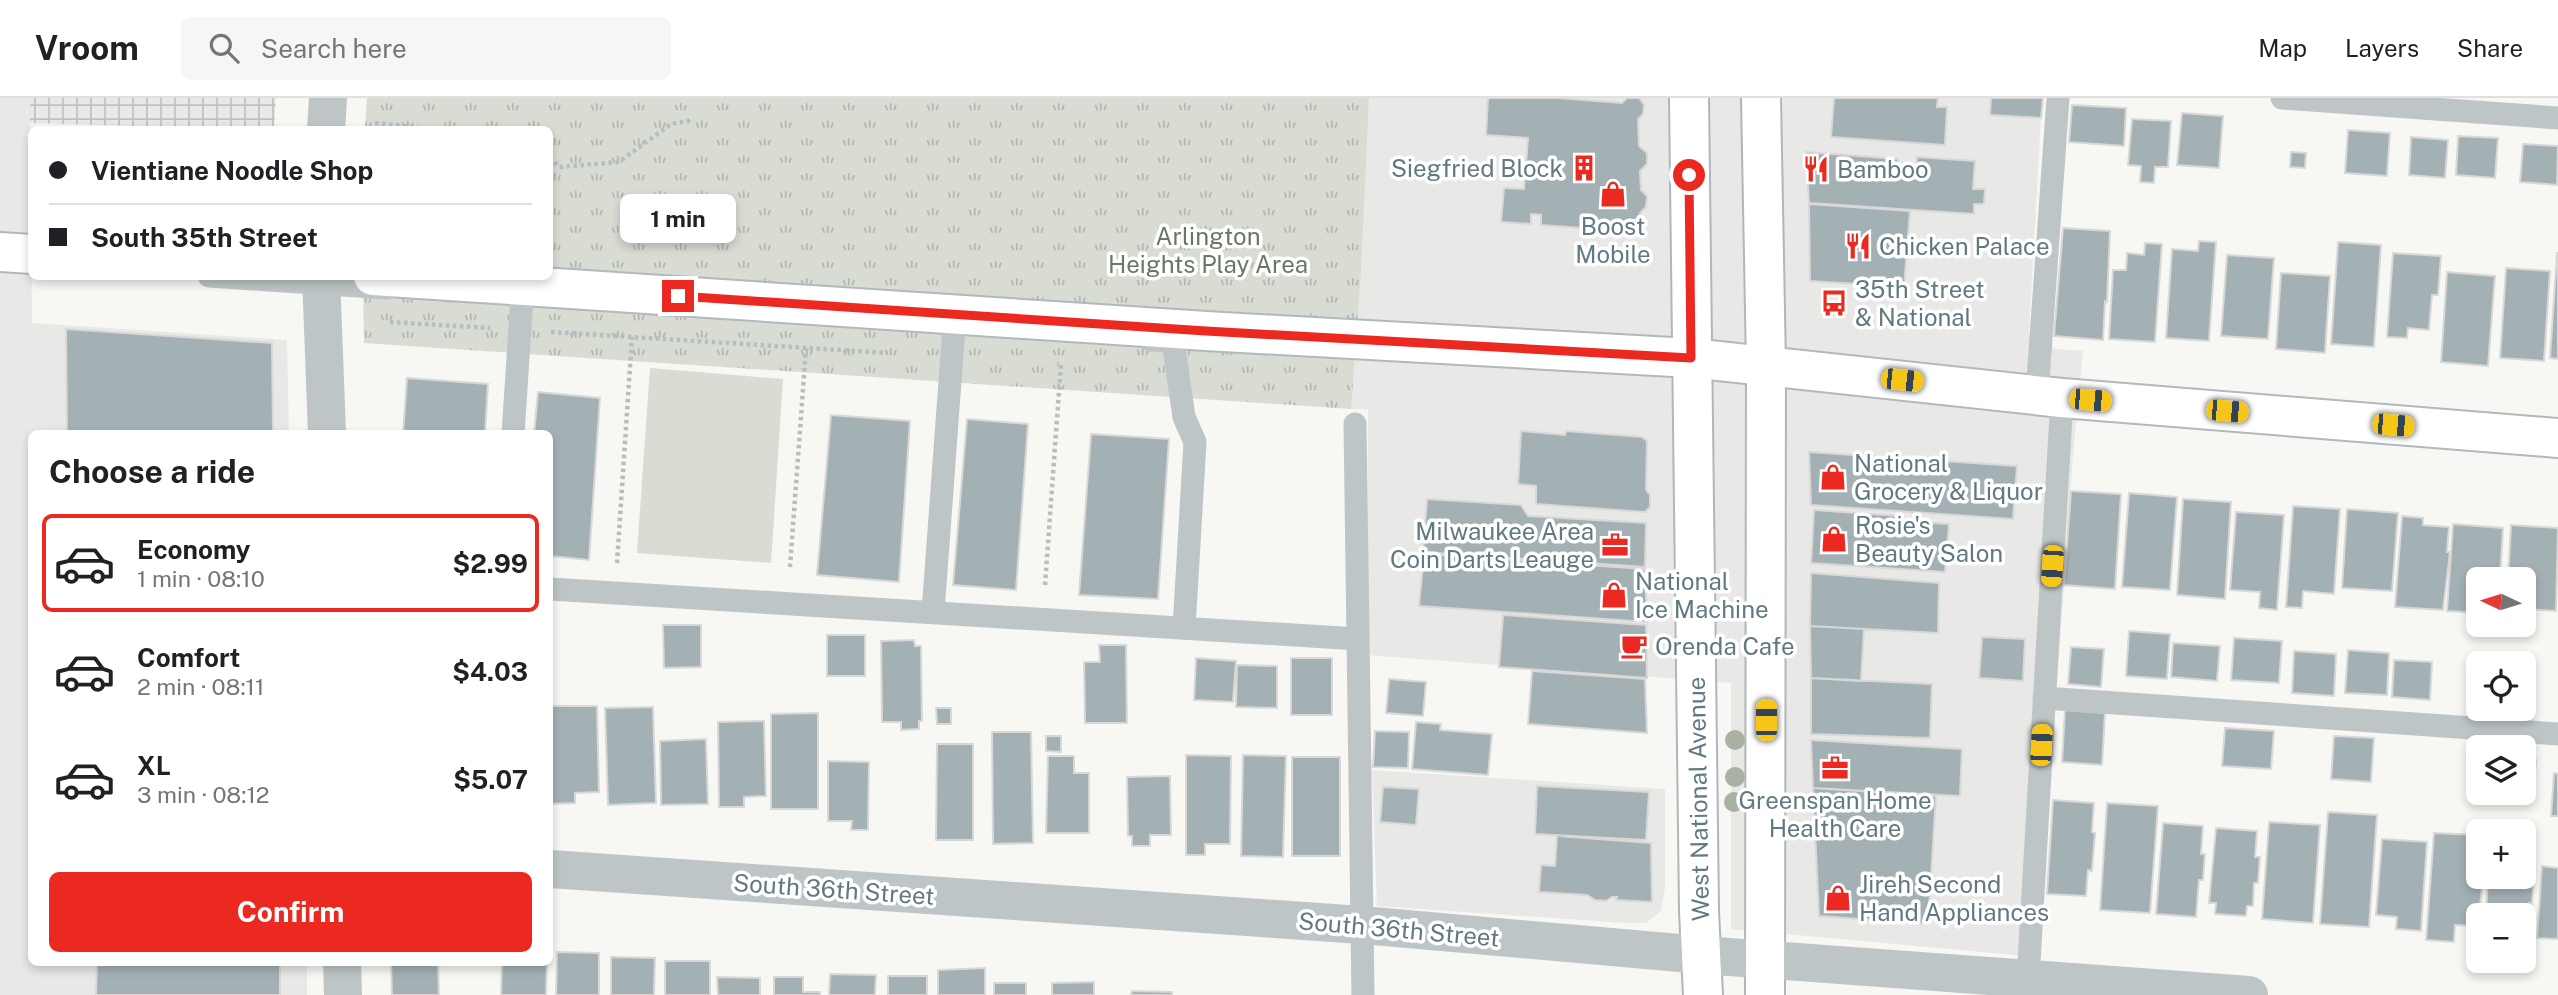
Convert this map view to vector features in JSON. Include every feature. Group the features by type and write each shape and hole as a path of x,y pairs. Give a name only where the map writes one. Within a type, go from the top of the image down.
{"main road":[{"name":"West National Avenue","path":"1689,98 1699,911 1703,995"},
{"path":"1761,98 1766,365 1765,977"},
{"path":"0,252 28,254"},
{"path":"434,280 1206,331 1691,358 2050,396 2558,438"}],"street":[{"path":"326,126 328,98"},
{"path":"321,280 327,430"},
{"name":"South 36th Street","path":"553,869 1362,925 1702,955 1765,977 2028,979 2076,989 2249,995"},
{"path":"342,966 343,995"}],"lane":[{"path":"2028,979 2043,698 2058,98"},
{"path":"2282,98 2558,118"},
{"path":"321,280 522,297 1173,341 1184,417 1195,442 1184,628"},
{"path":"513,430 522,297"},
{"path":"933,612 954,327"},
{"path":"1354,424 1363,995"},
{"path":"553,589 1358,639"},
{"path":"2043,698 2558,734"}],"path":[{"path":"553,160 559,167 619,162 671,124 694,120"},
{"path":"375,123 404,126"},
{"path":"385,322 952,358"},
{"path":"617,560 632,337"},
{"path":"790,567 806,348"},
{"path":"1045,585 1061,364 1047,363"}],"shaded area":[{"path":"0,98 30,98 28,280 32,280 32,323 287,340 289,430 28,430 28,966 307,966 307,995 0,995"},
{"path":"30,98 276,98 274,126 30,123"},
{"path":"1369,98 2042,98 2029,333 2056,349 2083,351 2073,456 2038,957 1731,929 1731,683 1367,655 1368,409 1351,409 1361,274"},
{"path":"1372,770 1665,789 1665,889 1661,911 1646,923 1627,923 1377,906"}],"green space":[{"name":"Arlington Heights Play Area","path":"367,98 1369,98 1361,274 1351,409 364,343 363,280 553,280 553,126 365,126"},
{"path":"650,368 783,379 771,563 637,553"}],"building":[{"name":"Siegfried Block","path":"1488,98 1558,98 1622,103 1627,98 1639,98 1644,105 1643,114 1638,119 1639,146 1647,153 1647,164 1640,171 1641,190 1647,196 1646,207 1640,213 1638,232 1541,225 1541,215 1531,214 1531,224 1501,222 1504,188 1524,189 1528,138 1486,135"},
{"path":"1834,98 1938,98 1937,107 1947,107 1945,145 1831,137"},
{"path":"1991,98 2043,98 2041,118 1990,115"},
{"path":"2072,105 2126,108 2124,146 2069,142"},
{"path":"2182,113 2223,116 2219,168 2177,165"},
{"path":"2132,119 2171,121 2168,167 2155,167 2154,183 2140,182 2141,166 2128,165"},
{"path":"2348,130 2390,133 2387,176 2345,173"},
{"path":"2458,136 2498,138 2495,178 2456,175"},
{"path":"2411,137 2448,140 2445,178 2409,175"},
{"path":"2523,144 2558,146 2557,185 2520,182"},
{"path":"1806,152 1898,159 1897,171 1916,172 1917,157 1975,161 1973,189 1985,189 1984,204 1974,204 1974,214 1809,203"},
{"path":"2291,152 2306,153 2305,168 2290,167"},
{"name":"Chicken Palace","path":"1809,204 1910,211 1904,287 1810,281"},
{"path":"2063,228 2110,231 2103,340 2054,336"},
{"path":"2199,241 2216,242 2209,341 2166,338 2172,249 2198,251"},
{"path":"2338,242 2381,245 2374,347 2331,344"},
{"path":"2145,243 2162,244 2155,342 2109,339 2113,270 2126,270 2127,253 2144,255"},
{"path":"2393,253 2441,256 2438,295 2432,295 2429,330 2408,328 2407,338 2387,337"},
{"path":"2558,253 2558,359 2550,358"},
{"path":"2227,255 2274,258 2268,339 2221,336"},
{"path":"2506,268 2550,271 2544,361 2500,358"},
{"path":"2447,272 2495,276 2488,366 2441,362"},
{"path":"2281,273 2330,276 2325,353 2276,349"},
{"path":"66,329 272,343 273,430 67,430"},
{"path":"407,378 488,384 485,430 403,430"},
{"path":"538,392 600,398 589,560 553,556 553,430 534,430"},
{"path":"831,415 910,421 899,582 817,575"},
{"path":"967,419 1028,424 1016,590 953,585"},
{"path":"1521,431 1565,435 1566,431 1642,437 1647,441 1646,490 1650,495 1650,507 1645,512 1536,504 1536,486 1518,484"},
{"path":"1091,434 1169,439 1158,599 1079,595"},
{"path":"1809,452 2017,466 2013,519 1811,505"},
{"path":"2071,491 2121,494 2115,589 2064,585"},
{"path":"2129,493 2177,497 2170,590 2122,587"},
{"path":"1427,499 1521,505 1528,516 1646,523 1645,567 1423,552"},
{"path":"2183,499 2231,502 2225,599 2177,595"},
{"path":"2293,506 2340,509 2334,594 2303,591 2302,608 2286,607"},
{"path":"2347,509 2398,513 2392,591 2342,588"},
{"path":"1814,510 1900,516 1900,521 1949,524 1945,572 1811,563"},
{"path":"2236,512 2284,515 2277,610 2259,608 2260,592 2230,590"},
{"path":"2402,516 2423,518 2423,525 2449,527 2447,552 2450,552 2443,610 2395,607"},
{"path":"2453,524 2503,528 2501,567 2466,567 2466,612 2447,611"},
{"path":"2511,525 2558,528 2556,611 2536,610 2536,567 2509,567"},
{"path":"1424,554 1645,569 1647,622 1419,606"},
{"path":"1811,573 1939,583 1938,633 1810,626"},
{"path":"1503,615 1646,625 1647,678 1499,667"},
{"path":"663,625 701,625 701,667 664,668"},
{"path":"1810,626 1864,629 1861,681 1811,678"},
{"path":"2129,631 2170,634 2167,679 2126,676"},
{"path":"827,635 865,635 865,676 827,676"},
{"path":"1982,637 2025,639 2023,681 1979,678"},
{"path":"2234,638 2282,641 2279,683 2231,680"},
{"path":"914,640 915,646 921,646 922,721 919,721 919,729 901,730 901,722 882,722 881,641"},
{"path":"2173,643 2220,646 2217,681 2171,677"},
{"path":"1099,645 1126,645 1127,723 1085,723 1084,662 1100,662"},
{"path":"2071,647 2104,649 2101,687 2068,684"},
{"path":"2348,650 2389,653 2387,695 2345,693"},
{"path":"2294,651 2336,654 2334,696 2292,693"},
{"path":"1196,658 1236,661 1233,702 1194,700"},
{"path":"1291,658 1332,658 1332,715 1291,715"},
{"path":"2394,660 2432,662 2430,700 2392,697"},
{"path":"1237,665 1277,666 1277,708 1236,707"},
{"path":"1532,671 1645,679 1647,733 1528,724"},
{"path":"1811,678 1932,684 1930,738 1811,734"},
{"path":"1389,679 1426,682 1423,716 1386,713"},
{"path":"553,706 597,706 599,792 575,793 575,803 553,804"},
{"path":"653,707 656,803 608,805 605,708"},
{"path":"936,708 951,708 951,724 937,724"},
{"path":"2065,710 2105,713 2102,765 2062,762"},
{"path":"818,713 818,809 771,809 771,714"},
{"path":"764,721 766,796 744,797 744,807 719,807 718,722"},
{"path":"1416,722 1441,724 1440,730 1492,734 1488,775 1412,769"},
{"path":"2225,728 2274,731 2271,769 2222,766"},
{"path":"1375,731 1409,732 1408,768 1373,767"},
{"path":"992,732 1031,732 1033,843 993,844"},
{"path":"1046,736 1061,736 1061,752 1046,751"},
{"path":"2334,736 2374,738 2371,782 2331,779"},
{"path":"706,739 708,804 661,805 660,741"},
{"path":"1811,740 1962,749 1960,796 1813,788"},
{"path":"937,744 973,744 973,840 936,840"},
{"path":"1186,755 1231,756 1230,844 1205,844 1205,855 1186,855"},
{"path":"1243,755 1286,756 1283,857 1241,856"},
{"path":"1048,756 1074,756 1074,773 1089,773 1089,833 1046,833"},
{"path":"1292,757 1340,757 1340,856 1292,856"},
{"path":"828,761 869,762 868,830 851,830 852,821 828,821"},
{"path":"2554,773 2558,774 2558,816 2551,816"},
{"path":"1170,776 1171,835 1150,835 1150,846 1132,846 1132,836 1128,836 1127,777"},
{"path":"1537,786 1649,792 1646,840 1535,834"},
{"path":"1383,787 1419,789 1416,825 1380,822"},
{"path":"1813,788 1936,796 1928,924 1819,916"},
{"path":"2053,800 2094,803 2092,871 2088,870 2086,896 2047,894"},
{"path":"2107,803 2158,806 2150,913 2100,910"},
{"path":"2328,812 2377,815 2369,927 2320,924"},
{"path":"2269,822 2320,825 2313,923 2262,919"},
{"path":"2163,823 2203,826 2203,880 2199,880 2196,917 2156,914"},
{"path":"2216,828 2257,831 2255,857 2260,857 2258,883 2254,883 2253,906 2247,906 2246,916 2215,914 2216,903 2209,903"},
{"path":"2434,833 2466,834 2466,889 2482,889 2480,903 2466,903 2466,925 2455,925 2454,942 2426,940"},
{"path":"1557,836 1651,843 1652,902 1616,900 1617,897 1606,901 1595,900 1587,895 1539,892 1541,865 1555,866"},
{"path":"2382,839 2427,842 2421,931 2396,929 2397,917 2376,915"},
{"path":"2542,866 2558,868 2558,939 2537,938"},
{"path":"2487,889 2533,889 2532,903 2487,903"},
{"path":"557,952 599,953 599,995 556,995"},
{"path":"611,957 655,958 654,995 611,995"},
{"path":"665,961 710,961 710,995 665,995"},
{"path":"97,966 280,966 280,995 96,995"},
{"path":"391,966 438,966 439,995 392,995"},
{"path":"502,966 547,966 546,995 501,995"},
{"path":"985,968 985,995 938,995 938,970"},
{"path":"830,974 876,975 875,995 829,995"},
{"path":"888,976 927,976 927,995 888,995"},
{"path":"717,977 760,978 760,995 718,995"},
{"path":"774,977 803,977 803,992 820,992 820,995 774,995"},
{"path":"1094,982 1094,995 1052,995 1052,983"},
{"path":"994,983 1026,983 1026,995 994,995"},
{"path":"1132,991 1172,992 1172,995 1131,995"}],"place":[{"name":"Siegfried Block","path":"1584,168"},
{"name":"Bamboo","path":"1816,169"},
{"name":"Boost Mobile","path":"1613,194"},
{"name":"Chicken Palace","path":"1858,246"},
{"name":"35th Street & National","path":"1834,303"},
{"name":"National Grocery & Liquor","path":"1833,477"},
{"name":"Rosie's Beauty Salon","path":"1834,539"},
{"name":"Milwaukee Area Coin Darts Leauge","path":"1615,545"},
{"name":"National Ice Machine","path":"1614,595"},
{"name":"Orenda Cafe","path":"1634,646"},
{"name":"Greenspan Home Health Care","path":"1835,768"},
{"name":"Jireh Second Hand Appliances","path":"1838,898"}],"route":[{"path":"678,296 1206,331 1691,358 1689,175"}]}
